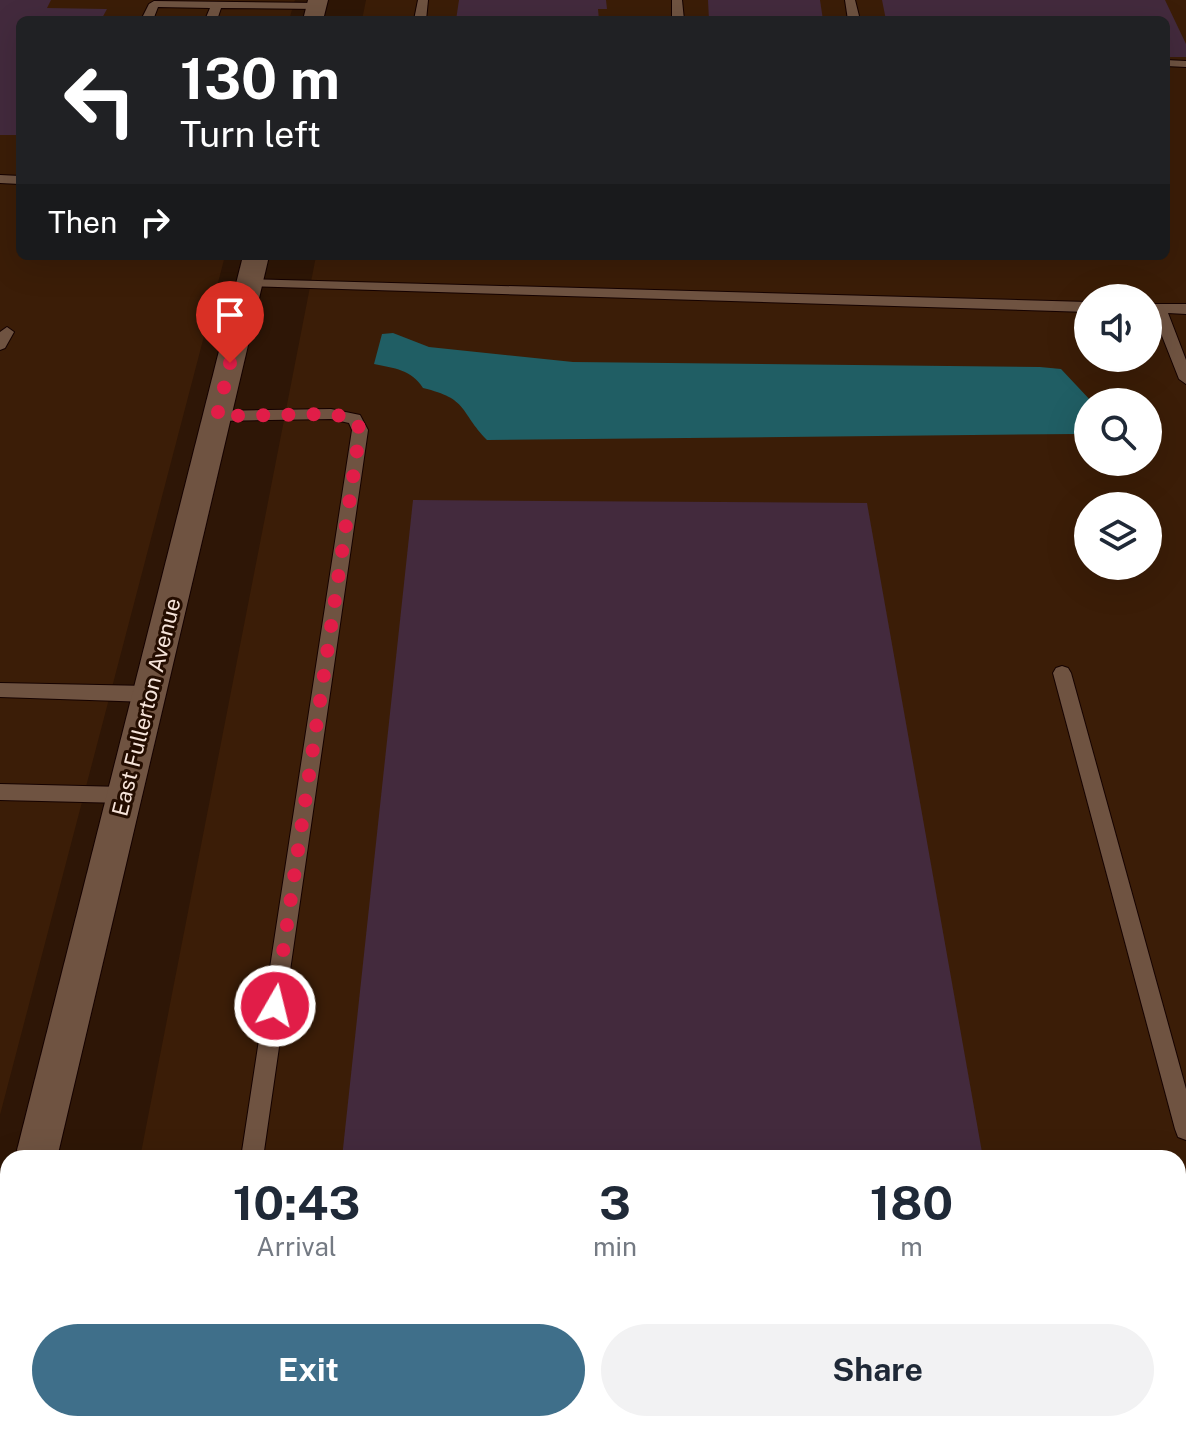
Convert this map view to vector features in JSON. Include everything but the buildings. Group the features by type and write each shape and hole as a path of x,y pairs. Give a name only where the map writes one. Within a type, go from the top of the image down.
{"street":[{"name":"East Fullerton Avenue","path":"38,1150 252,270"}],"lane":[{"path":"149,16 154,4 316,9"},
{"path":"213,16 217,5"},
{"path":"252,270 1074,306"},
{"path":"1162,309 1186,309"},
{"path":"1162,328 1186,379"},
{"path":"217,416 331,414 355,419 360,430 253,1150"},
{"path":"1062,673 1186,1129"},
{"path":"0,690 149,694"},
{"path":"0,792 124,795"}],"shaded area":[{"path":"0,0 295,0 290,16 16,16 16,260 224,260 0,1115"},
{"path":"366,0 1186,0 1186,1150 142,1150 315,260 1170,260 1170,16 363,16"}],"water":[{"path":"393,333 429,347 573,362 1061,369 1079,388 1074,388 1074,434 487,440 456,402 423,388 414,377 402,371 374,364 382,334"}],"route":[{"path":"230,363 217,416 331,414 355,419 360,430 275,1006"}]}
